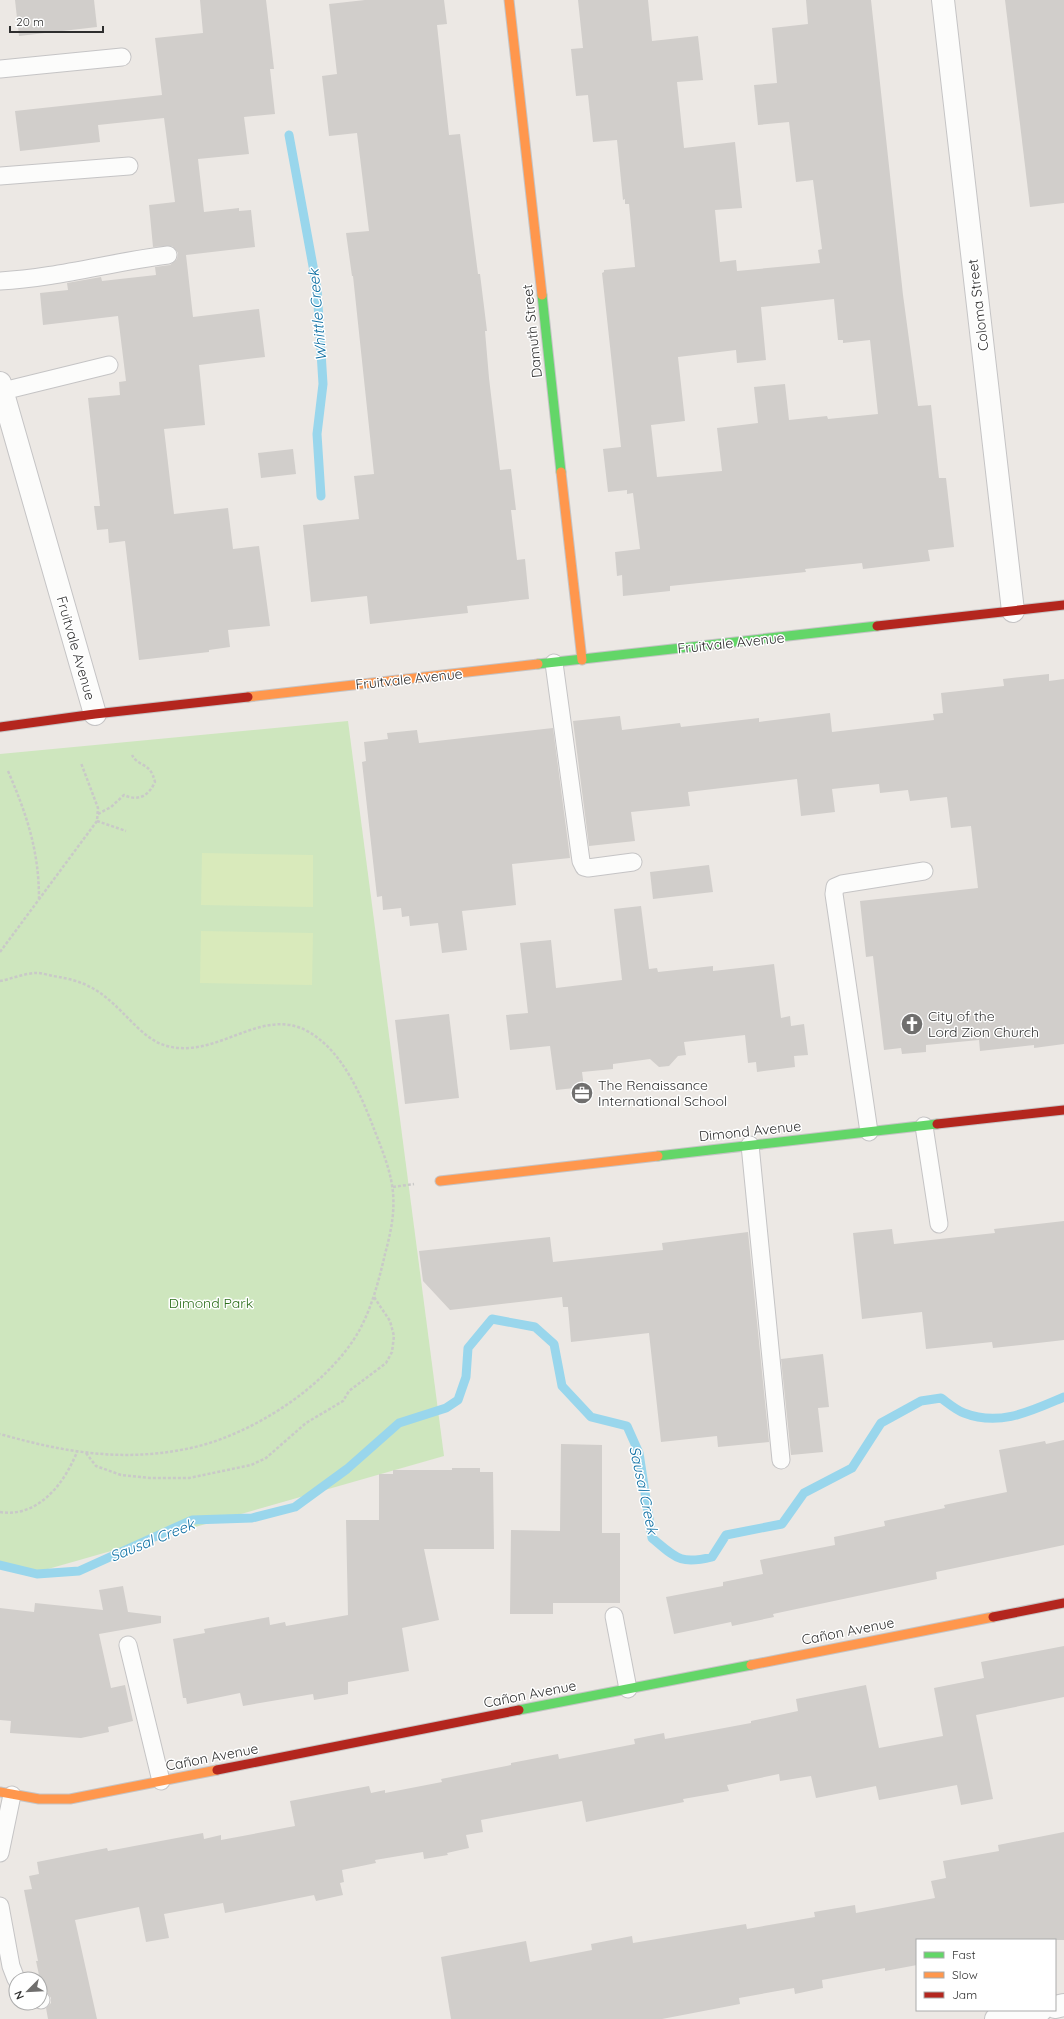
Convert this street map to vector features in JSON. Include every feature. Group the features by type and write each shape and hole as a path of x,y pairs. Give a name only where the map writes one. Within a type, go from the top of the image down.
{"street":[{"name":"Damuth Street","path":"509,0 582,660"},
{"name":"Coloma Street","path":"943,0 1013,611"},
{"name":"Fruitvale Avenue","path":"1,387 95,714 1064,605"},
{"path":"0,728 95,714"},
{"name":"Dimond Avenue","path":"440,1180 1064,1110"},
{"name":"Cañon Avenue","path":"6,1794 39,1799 70,1799 1064,1603"},
{"path":"996,2019 1036,2011"}],"lane":[{"path":"0,68 122,56"},
{"path":"0,176 129,166"},
{"path":"0,281 34,279 69,271 168,255"},
{"path":"1,387 109,365"},
{"path":"554,663 581,861 584,867 588,868 633,862"},
{"path":"869,1132 834,894 835,887 842,884 924,871"},
{"path":"924,1126 939,1224"},
{"path":"750,1145 781,1460"},
{"path":"614,1616 628,1689"},
{"path":"128,1645 161,1781"},
{"path":"0,1853 6,1794"},
{"path":"0,1906 13,1971"}],"path":[{"path":"98,814 111,807 124,795 136,798 144,797 150,792 155,782 154,775 150,769 134,760 132,755"},
{"path":"0,952 97,820 98,814 92,788 81,763"},
{"path":"8,771 27,818 35,848 39,874 39,899"},
{"path":"97,820 126,831"},
{"path":"0,982 36,973 82,982 102,993 138,1029 162,1045 189,1050 214,1044 263,1025 275,1023 308,1031 324,1044 351,1077 364,1103 385,1158 393,1187 393,1223 374,1296 359,1331 340,1358 317,1381 287,1404 243,1430 205,1445 185,1450 124,1456 86,1453 0,1434"},
{"path":"86,1453 96,1466 121,1475 150,1478 200,1476 252,1465 266,1458 306,1423 343,1401 349,1391 386,1363 392,1352 394,1336 390,1321 374,1296"},
{"path":"0,1512 28,1510 41,1502 54,1490 70,1468 76,1452"}],"green space":[{"name":"Dimond Park","path":"348,721 444,1456 34,1573 0,1565 0,754"},
{"path":"202,853 313,855 313,907 201,905"},
{"path":"201,931 313,933 312,985 200,983"}],"building":[{"path":"15,0 94,0 97,27 19,36"},
{"path":"200,0 266,0 274,69 270,69 275,114 244,117 249,154 198,159 204,212 239,208 239,211 251,210 255,247 186,255 193,317 259,309 265,357 199,365 205,425 164,429 174,514 228,508 233,549 259,546 270,626 228,630 230,647 209,650 209,652 139,660 125,541 109,543 108,529 97,530 94,506 100,506 88,398 120,395 119,382 126,381 118,316 43,325 40,293 68,290 67,283 101,277 102,281 156,275 155,267 170,265 177,259 178,253 172,246 153,247 149,205 175,202 164,118 98,125 100,142 20,151 15,111 162,95 155,38 203,33"},
{"path":"365,0 444,0 447,24 437,25 449,135 460,134 487,331 485,331 489,378 500,470 511,469 516,510 511,510 517,560 525,559 529,599 467,606 468,613 370,624 367,596 311,602 303,525 359,519 354,476 374,474 353,276 346,233 369,231 357,133 329,136 322,76 337,74 329,4"},
{"path":"578,0 648,0 652,41 698,36 703,80 677,82 684,148 735,142 742,208 715,210 720,262 736,260 737,271 820,263 818,250 822,249 813,180 796,182 789,122 758,125 754,85 777,83 772,28 808,24 806,0 871,0 903,295 918,406 931,405 939,478 946,478 954,547 928,550 930,561 863,569 862,563 805,569 806,572 670,586 670,591 623,596 622,575 617,576 615,552 640,549 633,493 627,494 627,490 608,492 603,449 621,447 602,273 604,270 635,267 629,204 625,204 625,199 623,200 617,140 593,142 588,95 576,96 571,49 583,48","holes":["834,299 838,340 843,340 843,343 870,340 878,414 828,419 827,416 789,420 785,384 754,387 758,423 717,428 722,471 657,477 651,425 685,421 678,357 736,350 737,363 766,360 761,307"]},
{"path":"1005,0 1064,0 1064,203 1030,207"},
{"path":"293,449 296,474 261,478 258,453"},
{"path":"1049,674 1049,681 1064,679 1064,1044 1034,1048 1034,1045 980,1051 979,1040 926,1045 926,1052 902,1054 901,1048 884,1050 873,956 866,957 860,901 978,888 971,826 951,828 947,797 910,801 908,790 880,793 879,784 832,789 835,812 801,816 797,779 688,792 690,806 631,812 635,841 589,846 573,721 620,716 622,730 680,723 681,727 759,718 759,722 830,713 832,732 934,720 933,714 943,713 941,693 1004,686 1003,679"},
{"path":"553,728 570,858 512,864 516,905 462,911 467,950 442,953 438,923 410,926 409,916 402,917 401,908 383,910 382,896 377,897 362,762 366,761 364,742 388,739 387,733 417,730 419,743"},
{"path":"709,865 713,892 653,899 650,872"},
{"path":"641,906 649,969 657,968 658,972 713,966 713,971 774,964 781,1018 790,1016 791,1026 804,1024 808,1055 794,1056 795,1067 757,1072 756,1062 748,1063 745,1035 684,1042 686,1055 678,1056 669,1066 659,1067 650,1059 613,1064 613,1069 582,1072 584,1087 556,1090 550,1046 510,1050 506,1015 528,1013 520,943 551,940 556,988 622,980 614,909"},
{"path":"449,1014 459,1098 405,1104 395,1020"},
{"path":"1064,1221 1064,1340 993,1348 992,1342 926,1349 922,1312 862,1319 853,1233 892,1229 894,1244 995,1233 994,1229"},
{"path":"748,1232 769,1442 718,1447 717,1436 661,1442 649,1333 571,1342 568,1307 563,1307 562,1297 450,1310 423,1281 419,1251 550,1237 553,1262 663,1250 662,1243"},
{"path":"823,1354 829,1407 818,1408 823,1452 791,1455 781,1359"},
{"path":"1064,1440 1064,1545 936,1572 937,1579 773,1614 774,1617 732,1626 731,1622 674,1634 666,1597 723,1586 723,1582 763,1574 760,1560 835,1545 834,1537 885,1526 884,1521 945,1508 944,1505 1007,1492 999,1450 1045,1441 1046,1444"},
{"path":"561,1444 602,1445 602,1533 620,1533 620,1603 553,1603 553,1614 510,1614 511,1530 560,1531"},
{"path":"452,1468 480,1468 480,1472 493,1472 494,1549 424,1549 439,1620 402,1628 409,1671 348,1682 348,1694 314,1700 313,1694 243,1706 240,1693 187,1704 186,1698 183,1698 173,1639 205,1633 204,1629 269,1617 270,1625 285,1622 286,1626 348,1615 346,1520 379,1520 379,1474 393,1474 393,1470 452,1470"},
{"path":"123,1586 128,1612 161,1616 161,1623 99,1634 111,1688 125,1685 133,1721 108,1727 109,1732 81,1738 10,1733 11,1721 0,1720 0,1608 34,1612 35,1603 103,1610 99,1590"},
{"path":"1064,1646 1064,1697 976,1715 993,1799 961,1805 957,1785 879,1800 876,1786 816,1798 811,1776 780,1781 779,1774 727,1785 729,1791 683,1799 684,1802 586,1822 582,1801 481,1820 483,1832 466,1835 469,1848 447,1853 448,1855 424,1859 423,1852 375,1860 376,1863 342,1870 344,1882 340,1883 343,1895 316,1901 314,1895 225,1913 223,1903 164,1914 169,1938 146,1942 139,1907 75,1920 97,2019 48,2019 47,2011 48,2011 48,2006 51,2003 51,1998 48,1994 48,1971 38,1971 36,1961 38,1961 24,1890 32,1889 29,1876 39,1874 37,1862 107,1848 108,1851 203,1833 204,1839 221,1835 221,1840 295,1826 290,1801 369,1786 371,1793 385,1790 385,1793 442,1782 441,1779 511,1765 511,1763 558,1754 559,1759 635,1744 634,1739 664,1733 665,1739 751,1723 751,1721 798,1711 796,1699 866,1685 879,1748 943,1736 934,1688 984,1678 981,1662"},
{"path":"1064,1832 1064,1940 916,1939 916,1965 885,1971 885,1968 822,1980 823,1988 795,1994 794,1988 739,1998 740,2004 662,2019 451,2019 441,1957 526,1941 530,1962 592,1950 591,1944 632,1936 633,1943 746,1924 747,1929 815,1917 814,1912 855,1905 856,1913 935,1898 931,1881 946,1878 943,1861 999,1851 998,1845"}],"waterway":[{"name":"Whittle Creek","path":"289,135 317,288 323,384 317,434 321,496"},
{"name":"Sausal Creek","path":"0,1565 37,1574 79,1571 192,1520 252,1518 295,1507 347,1469 399,1423 446,1408 458,1400 466,1377 468,1348 492,1319 535,1327 554,1344 562,1386 591,1417 627,1426 639,1453 652,1538 667,1551 685,1560 712,1557 726,1535 782,1524 804,1493 852,1468 881,1423 921,1401 941,1398 964,1413 977,1417 1003,1418 1027,1412 1064,1397"}],"traffic: fast":[{"path":"542,295 561,472"},
{"path":"538,664 877,626"},
{"path":"658,1156 937,1124"},
{"path":"519,1710 751,1665"}],"traffic: slow":[{"path":"509,0 542,295"},
{"path":"561,472 582,660"},
{"path":"248,697 538,664"},
{"path":"440,1181 658,1156"},
{"path":"751,1665 993,1617"},
{"path":"0,1792 39,1799 70,1799 217,1770"}],"traffic: jam":[{"path":"877,626 1064,605"},
{"path":"0,727 95,714 248,697"},
{"path":"937,1124 1064,1110"},
{"path":"993,1617 1064,1603"},
{"path":"217,1770 519,1710"}],"place":[{"name":"City of the Lord Zion Church","path":"912,1024"},
{"name":"The Renaissance International School","path":"582,1093"}]}
